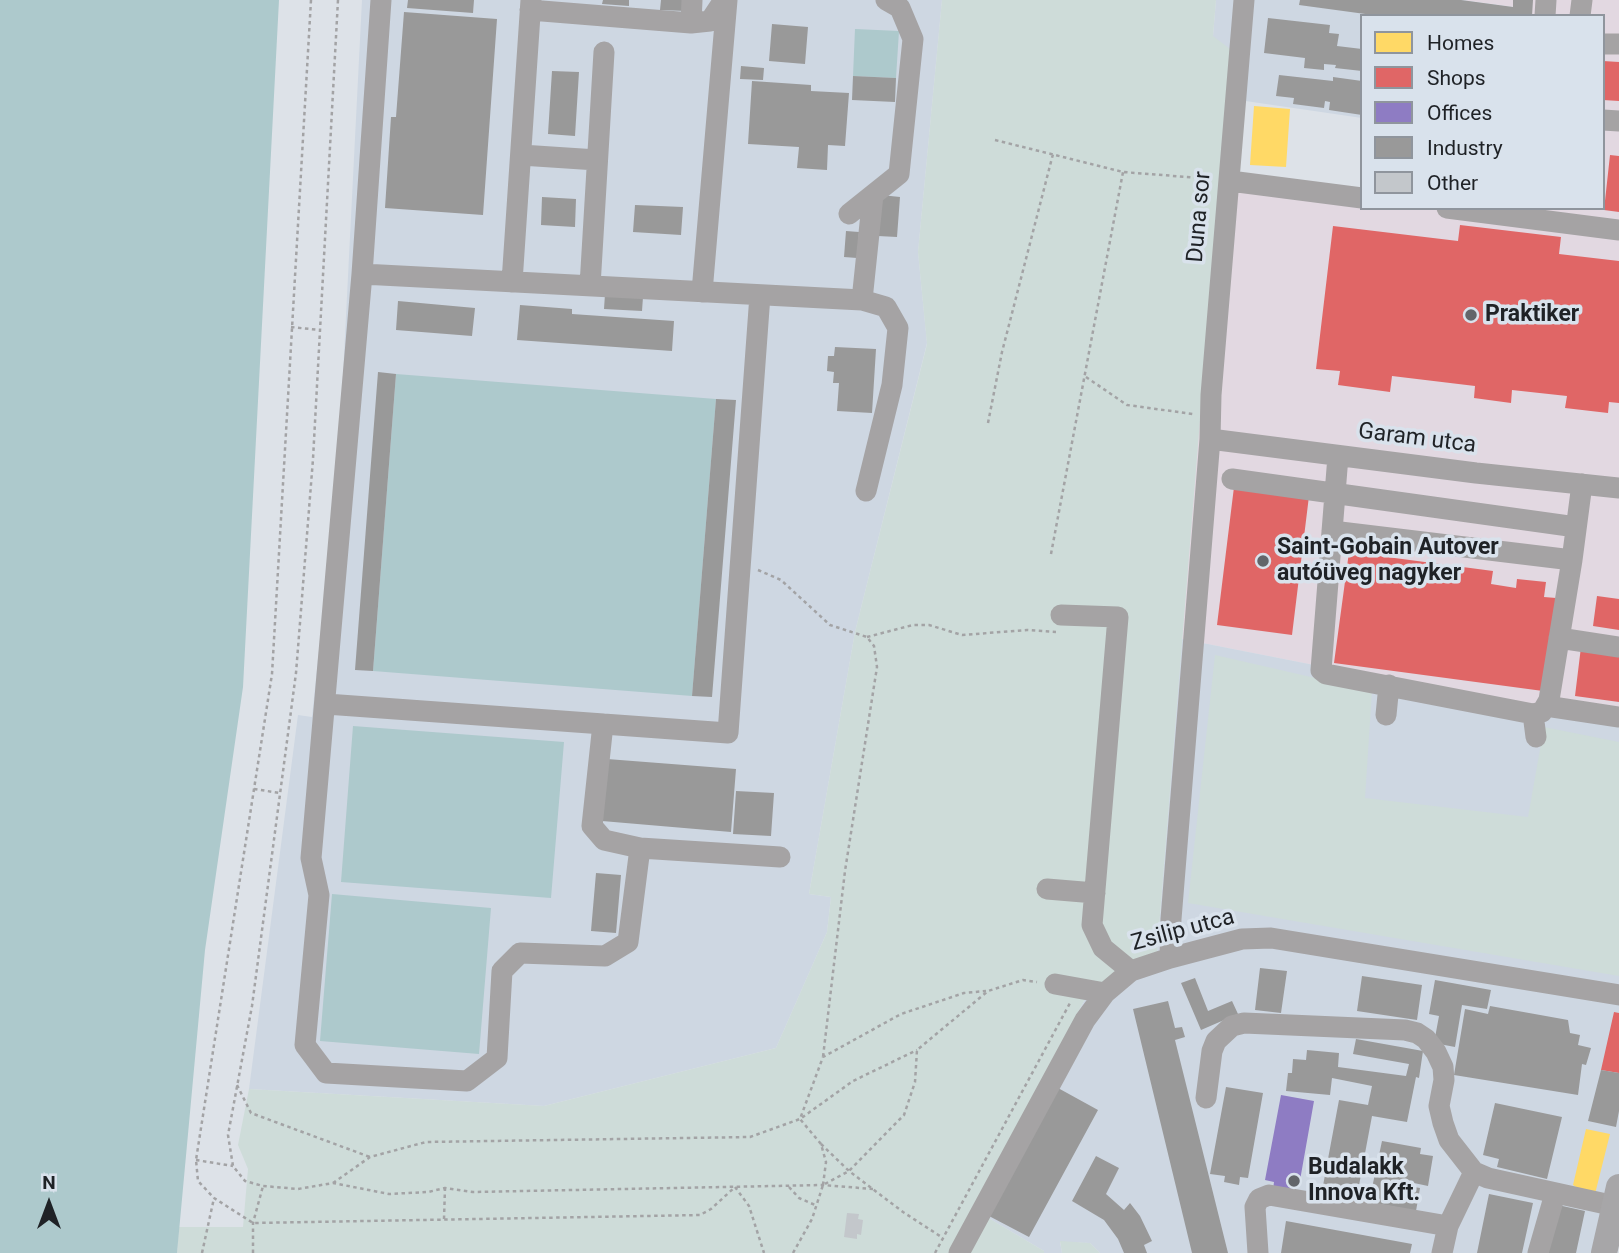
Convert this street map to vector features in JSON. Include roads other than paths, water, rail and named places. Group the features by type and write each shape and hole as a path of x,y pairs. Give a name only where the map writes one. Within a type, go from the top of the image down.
{"main road":[{"path":"1604,1253 1617,1197"}],"street":[{"path":"381,0 362,274 311,858 319,895 305,1045 326,1073 467,1080 497,1058 502,971 520,953 605,956 628,942 640,848"},
{"path":"691,23 692,0"},
{"path":"512,282 530,5 567,7 691,23 710,21 725,0"},
{"path":"702,292 725,0"},
{"path":"849,214 900,174 913,39 900,8 886,0"},
{"name":"Duna sor","path":"1170,958 1244,0"},
{"path":"590,286 604,52"},
{"path":"521,155 597,160"},
{"path":"1230,181 1360,198"},
{"path":"862,300 873,195"},
{"path":"1476,210 1550,215 1619,230"},
{"path":"362,274 862,300 886,307 898,328 892,385 866,491"},
{"path":"326,704 728,733 760,295"},
{"name":"Garam utca","path":"1210,439 1619,488"},
{"path":"1338,456 1321,670 1326,674 1540,710 1619,717"},
{"path":"1232,480 1576,527"},
{"path":"1536,737 1540,710 1549,700 1582,484"},
{"path":"1332,531 1572,560"},
{"path":"1063,624 1118,617 1092,925 1103,948 1130,971"},
{"path":"1559,638 1619,647"},
{"path":"1386,715 1389,685"},
{"path":"603,724 592,826 604,841 640,848 780,857"},
{"path":"1047,889 1095,893"},
{"name":"Zsilip utca","path":"951,1246 1085,1020 1105,993 1130,971 1242,939 1272,938 1619,995"},
{"path":"1055,984 1105,993"},
{"path":"1206,1098 1212,1051 1216,1041 1232,1026 1244,1023 1405,1030 1426,1039 1436,1052 1443,1067 1444,1080 1438,1106 1443,1124 1449,1140 1474,1172 1488,1178 1555,1194 1617,1197"},
{"path":"1442,1253 1448,1226 1474,1172"},
{"path":"1538,1253 1555,1194"},
{"path":"1258,1253 1255,1207 1259,1199 1269,1195 1448,1226"}],"water":[{"path":"0,0 279,0 243,687 205,950 177,1253 0,1253"},
{"path":"855,29 899,31 896,78 853,76"},
{"path":"396,374 716,399 692,696 373,671"},
{"path":"353,726 564,742 551,898 341,882"},
{"path":"332,894 491,908 479,1054 320,1041"}],"place":[{"name":"Praktiker","path":"1471,315"},
{"name":"Saint-Gobain Autover autóüveg nagyker","path":"1263,561"},
{"name":"Budalakk Innova Kft.","path":"1294,1181"}]}
